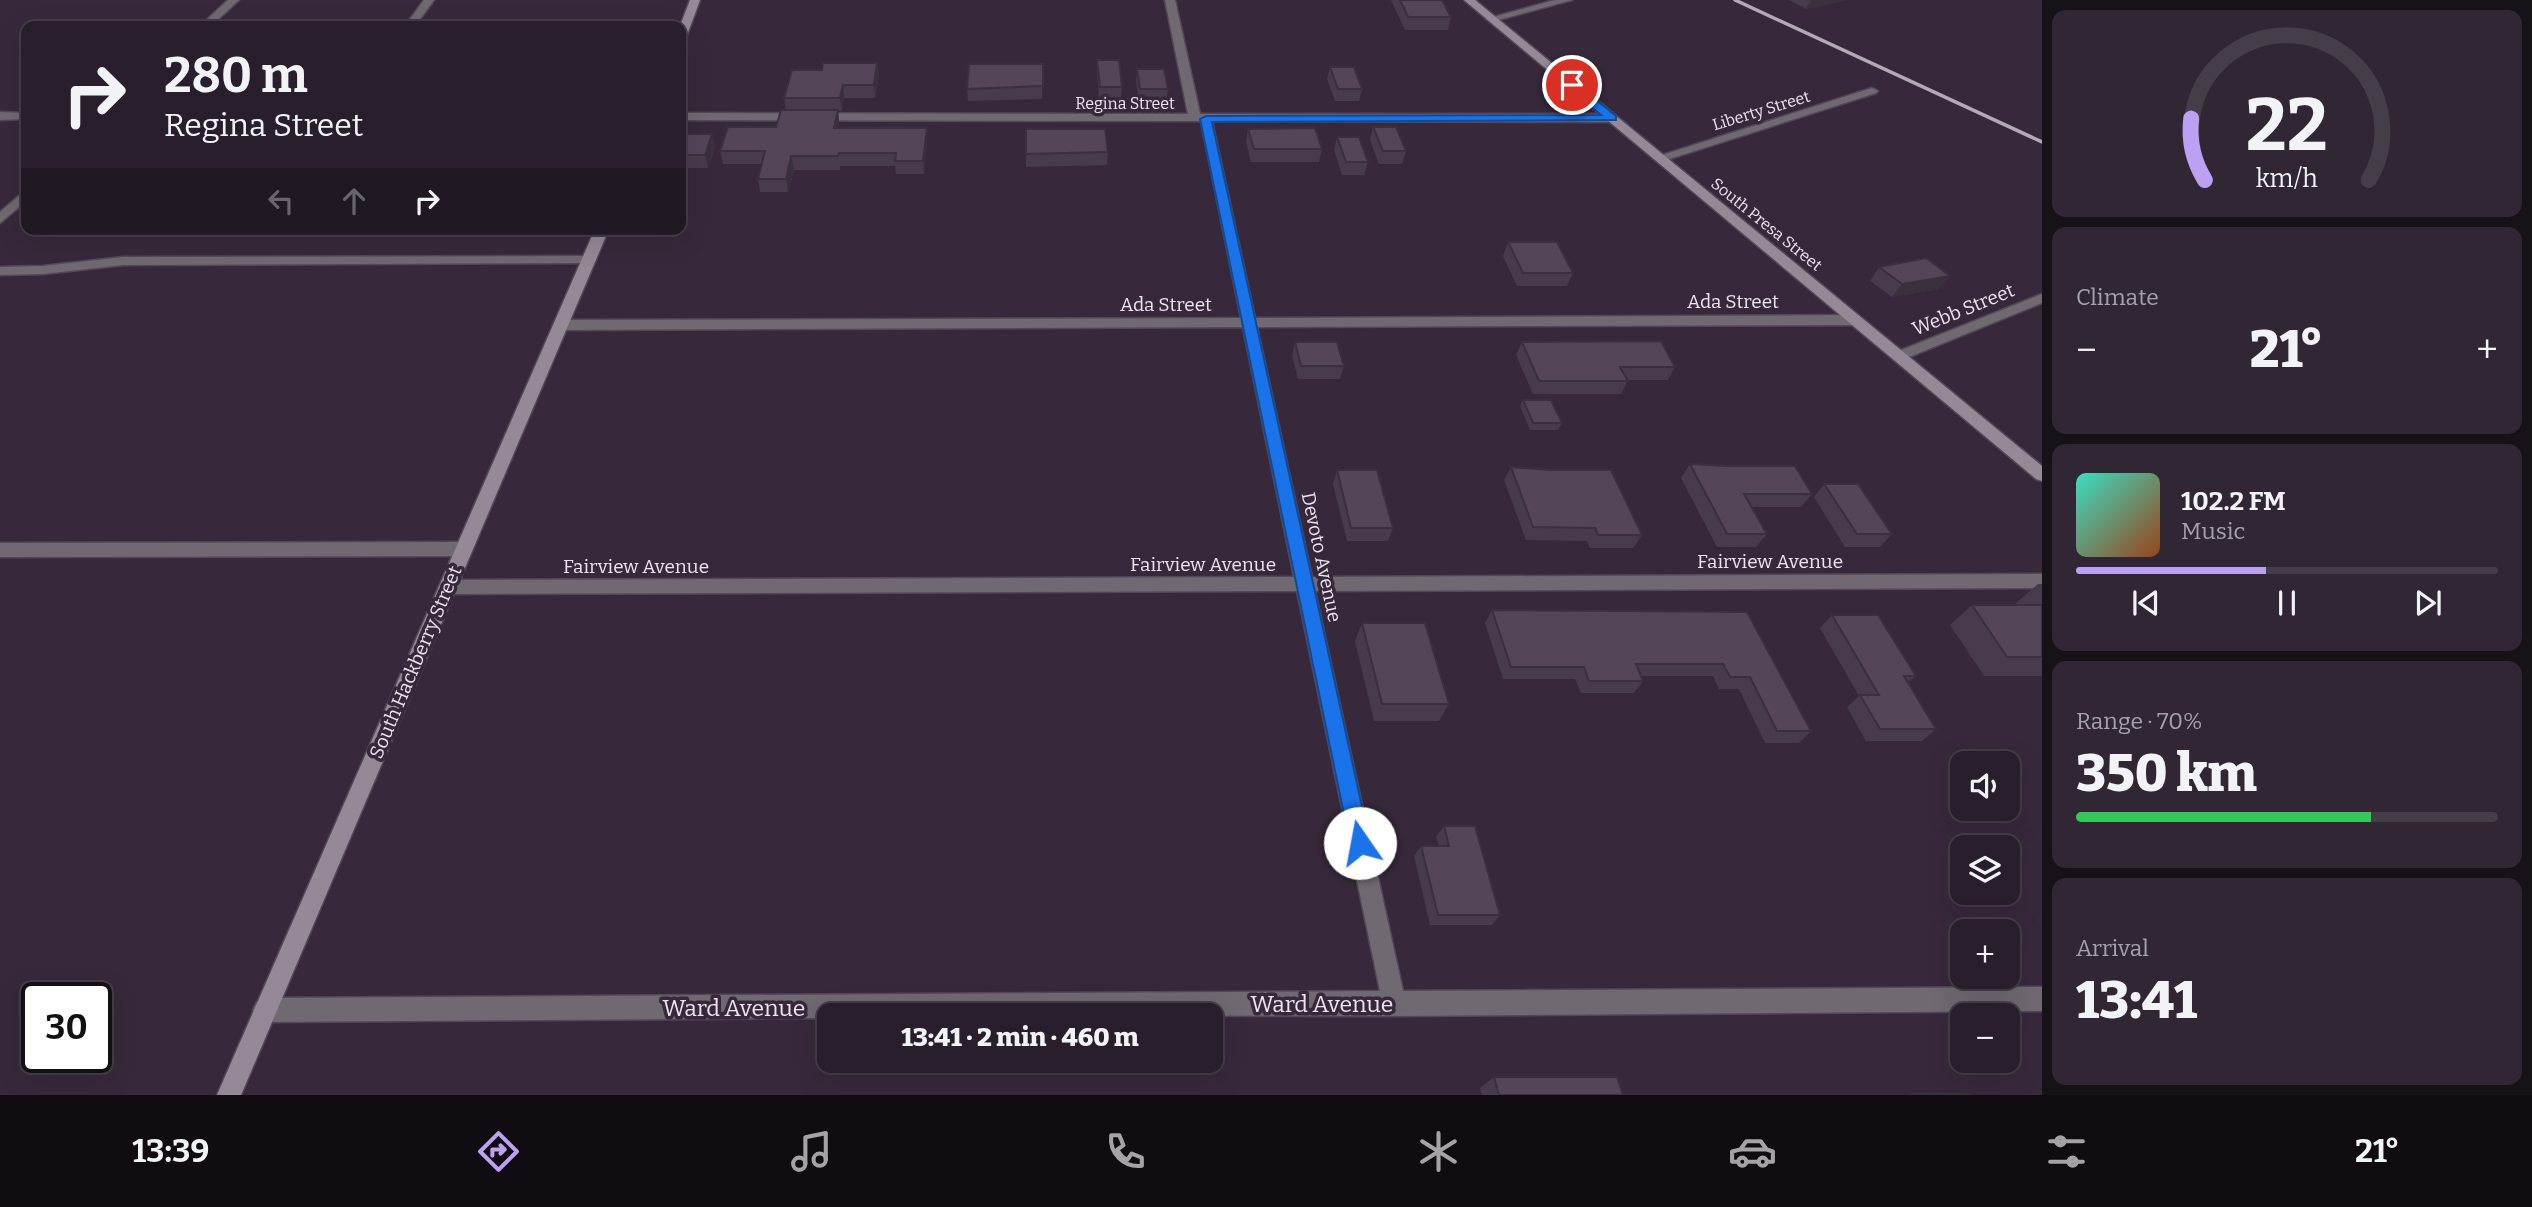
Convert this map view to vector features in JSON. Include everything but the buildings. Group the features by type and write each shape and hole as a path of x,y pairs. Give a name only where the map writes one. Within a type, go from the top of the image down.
{"main road":[{"path":"686,24 695,0"},
{"name":"South Presa Street","path":"1469,0 2042,475"},
{"name":"South Hackberry Street","path":"229,1095 599,235"}],"street":[{"path":"211,21 234,0"},
{"path":"414,21 429,0"},
{"name":"Devoto Avenue","path":"1170,0 1250,323 1394,1004"},
{"path":"1491,19 1567,0"},
{"name":"Liberty Street","path":"1659,158 1872,91"},
{"path":"0,116 21,116"},
{"name":"Regina Street","path":"686,117 1612,118"},
{"path":"0,219 21,199"},
{"path":"0,271 123,261 589,260"},
{"name":"Webb Street","path":"1899,356 2042,298"},
{"name":"Ada Street","path":"560,325 1856,320"},
{"path":"0,550 464,549"},
{"name":"Fairview Avenue","path":"448,587 2042,580"},
{"name":"Ward Avenue","path":"265,1010 2042,999"}],"railway":[{"path":"1735,0 2042,142"}],"route":[{"path":"1360,843 1206,119 1612,118 1572,85"}]}
